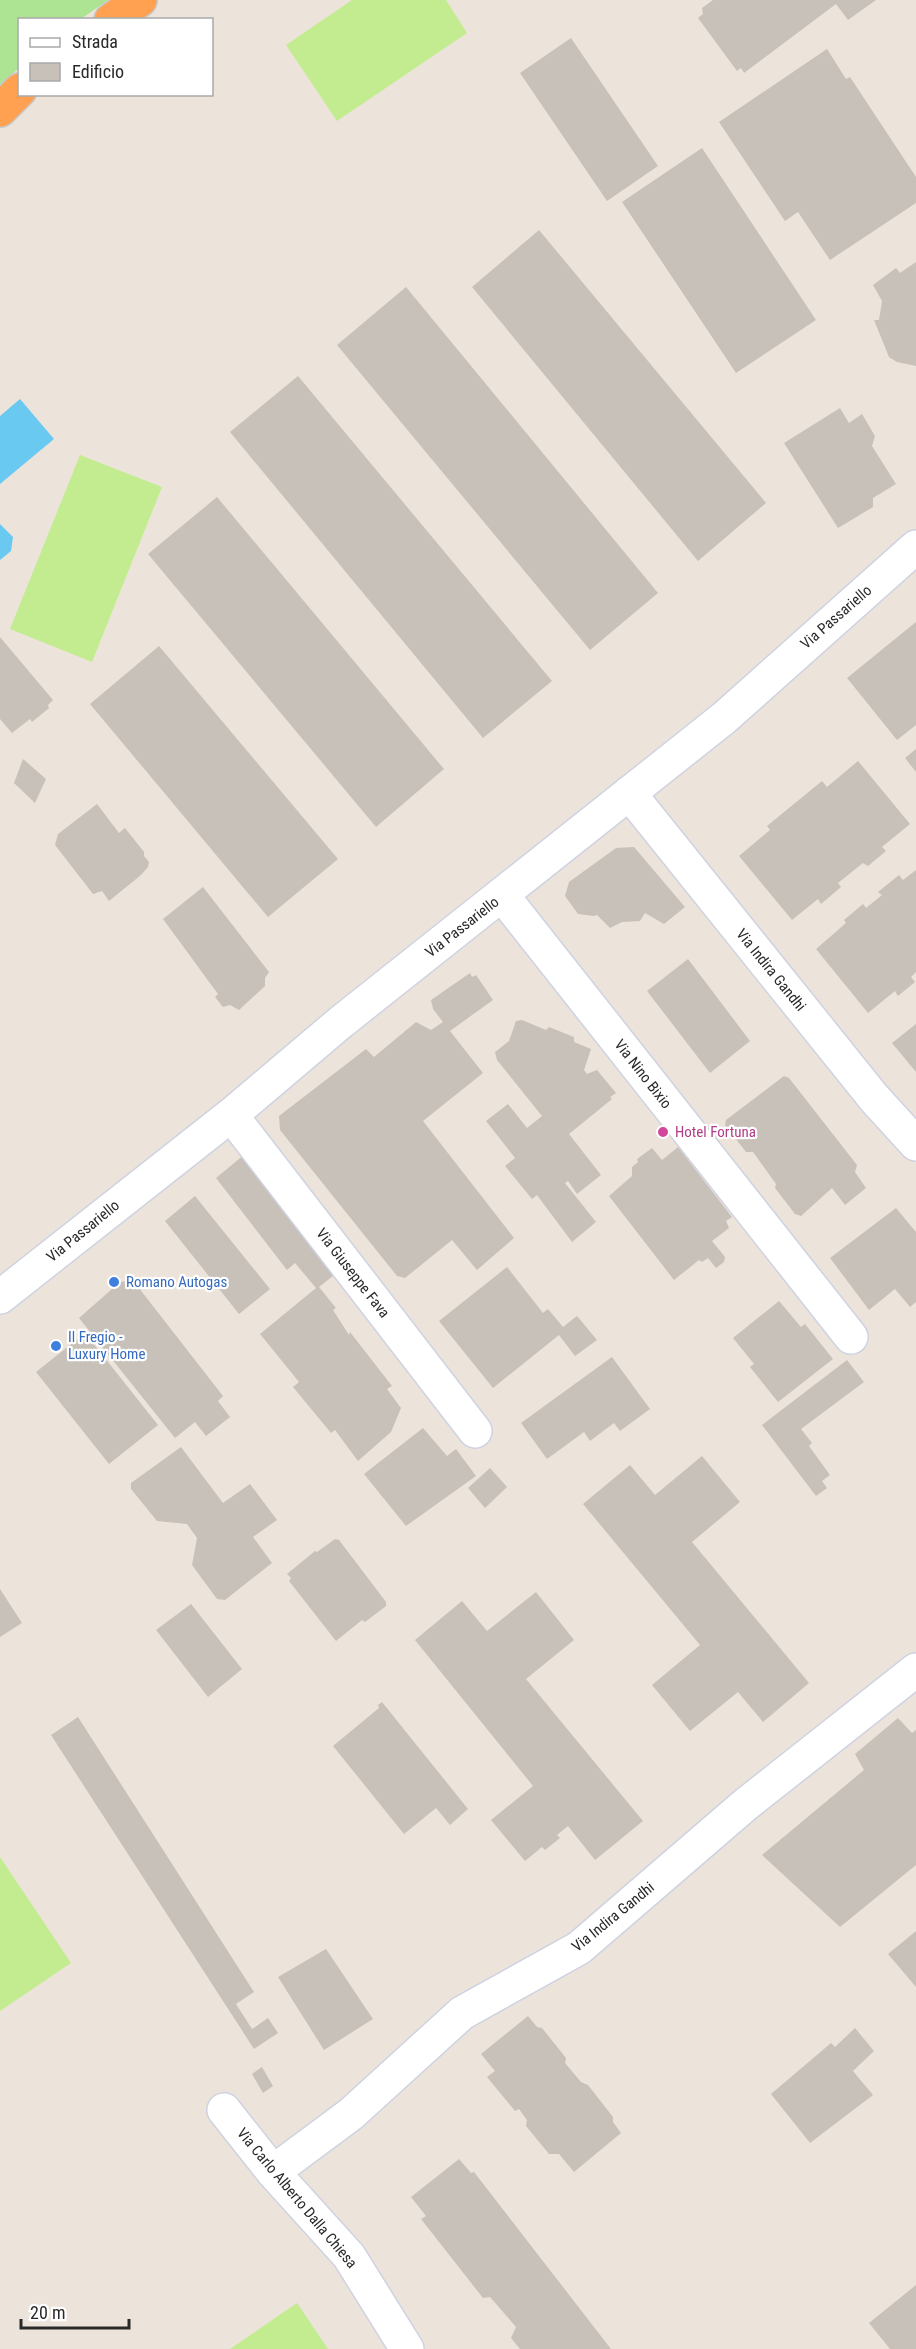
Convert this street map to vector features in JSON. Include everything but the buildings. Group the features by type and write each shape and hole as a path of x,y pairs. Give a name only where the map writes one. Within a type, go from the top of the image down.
{"highway":[{"path":"114,18 140,0"},
{"path":"0,110 18,92"}],"street":[{"name":"Via Passariello","path":"0,1297 231,1115 341,1022 724,718 916,548"},
{"name":"Via Indira Gandhi","path":"629,793 874,1098 916,1144"},
{"name":"Via Nino Bixio","path":"502,895 851,1337"},
{"name":"Via Giuseppe Fava","path":"231,1115 475,1431"},
{"name":"Via Indira Gandhi","path":"273,2172 351,2114 462,2013 579,1948 745,1805 916,1670"},
{"name":"Via Carlo Alberto Dalla Chiesa","path":"224,2110 273,2172 349,2256 406,2349"}],"green space":[{"path":"0,0 108,0 82,18 18,18 18,69 0,85"},
{"path":"352,0 446,0 467,33 337,121 286,45"},
{"path":"80,455 162,487 92,662 10,629"},
{"path":"0,1857 71,1963 0,2011"},
{"path":"297,2303 328,2349 230,2349"}],"water":[{"path":"20,399 54,439 0,484 0,416"},
{"path":"0,524 13,537 11,551 0,560"}],"place":[{"name":"Hotel Fortuna","path":"663,1132"},
{"name":"Romano Autogas","path":"114,1282"},
{"name":"Il Fregio - Luxury Home","path":"56,1346"}]}
